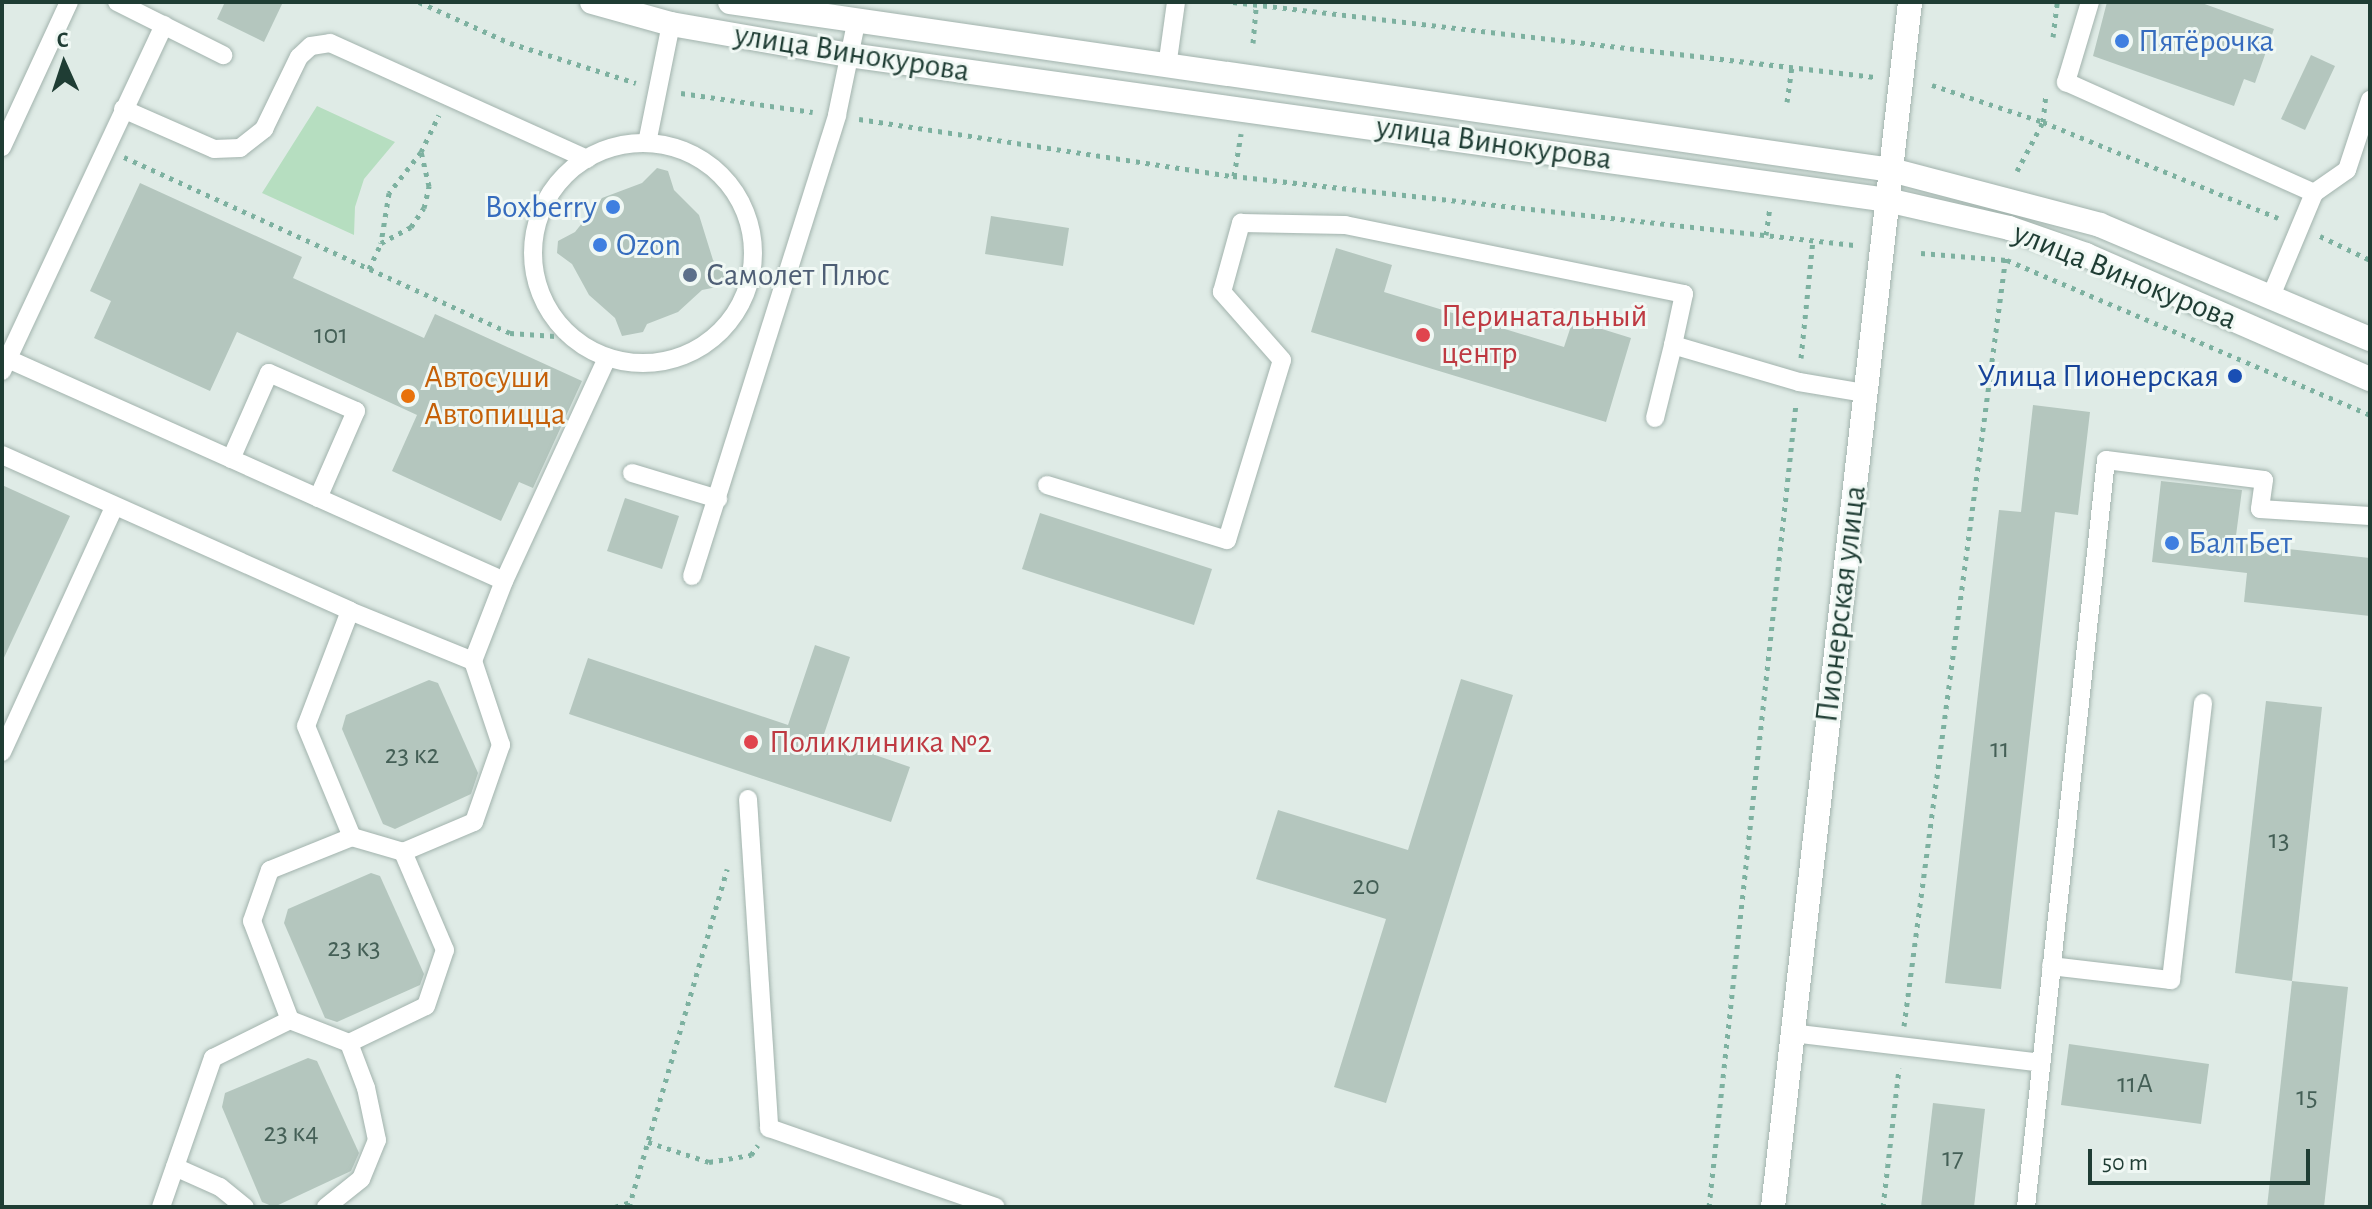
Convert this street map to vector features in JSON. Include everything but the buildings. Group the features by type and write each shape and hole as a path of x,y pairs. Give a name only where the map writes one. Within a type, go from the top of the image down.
{"main road":[{"name":"улица Винокурова","path":"592,2 671,24 849,55 1887,200 2009,228 2086,255 2370,379"},
{"name":"улица Винокурова","path":"730,2 856,23 1891,170 2100,225 2370,339"},
{"name":"Пионерская улица","path":"1773,1207 1910,2"},
{"path":"1164,98 1167,67"}],"lane":[{"path":"2,147 69,2"},
{"path":"117,2 223,55"},
{"path":"1167,67 1176,2"},
{"path":"2090,2 2066,82 2314,193"},
{"path":"692,576 837,115 856,23"},
{"path":"647,143 671,24"},
{"path":"164,25 5,365 231,459 504,581"},
{"path":"123,109 214,149 240,148 264,129 299,57 320,44 341,47 587,159"},
{"path":"2271,296 2314,193 2347,170 2370,100"},
{"path":"647,143 690,153 709,164 739,197 753,240 749,284 729,323 694,351 651,363 607,358 571,337 557,322 537,285 533,244 544,204 569,171 587,159 626,144 647,143"},
{"path":"1047,485 1227,540 1282,360 1222,292 1241,223 1345,225 1684,294 1655,418"},
{"path":"1673,345 1799,382 1865,393"},
{"path":"290,1020 252,921 270,870 352,837 403,852 474,822 501,745 473,661 504,581 607,358"},
{"path":"231,459 269,373 356,411 318,498"},
{"path":"2,455 350,611 473,661"},
{"path":"2026,1207 2106,460 2264,480 2260,509 2370,516"},
{"path":"632,473 718,499"},
{"path":"2,752 114,507"},
{"path":"350,611 306,726 352,837"},
{"path":"2051,966 2171,980 2203,703"},
{"path":"748,799 769,1128 996,1207"},
{"path":"161,1207 213,1058 290,1020 349,1043 426,1006 445,950 403,852"},
{"path":"1791,1033 2041,1063"},
{"path":"326,1207 361,1179 377,1140 366,1088 349,1043"},
{"path":"175,1167 220,1187 245,1207"}],"path":[{"path":"419,2 538,53 658,88 1233,176 1854,245"},
{"path":"1233,2 1877,78"},
{"path":"1253,43 1256,5"},
{"path":"1787,102 1792,68"},
{"path":"1932,85 2043,122 2300,227 2370,260"},
{"path":"369,269 381,243 389,193 421,152 448,96"},
{"path":"2017,171 2043,122"},
{"path":"1233,176 1242,130"},
{"path":"105,149 510,333 571,337"},
{"path":"381,243 411,227 424,208 429,186 421,152"},
{"path":"1766,235 1772,200"},
{"path":"1709,1207 1813,240"},
{"path":"1921,253 2007,260 2370,415"},
{"path":"1883,1207 1901,1046 2007,260"},
{"path":"615,1207 630,1205 730,858"},
{"path":"648,1142 709,1162 751,1155 769,1128"}],"green space":[{"path":"317,106 395,142 364,179 355,207 354,235 262,193"}],"place":[{"name":"Пятёрочка","path":"2122,41"},
{"name":"Boxberry","path":"613,207"},
{"name":"Ozon","path":"600,245"},
{"name":"Самолет Плюс","path":"690,275"},
{"name":"Перинатальный центр","path":"1423,335"},
{"name":"Улица Пионерская","path":"2235,376"},
{"name":"Автосуши Автопицца","path":"408,396"},
{"name":"БалтБет","path":"2172,543"},
{"name":"Поликлиника №2","path":"751,742"}]}
